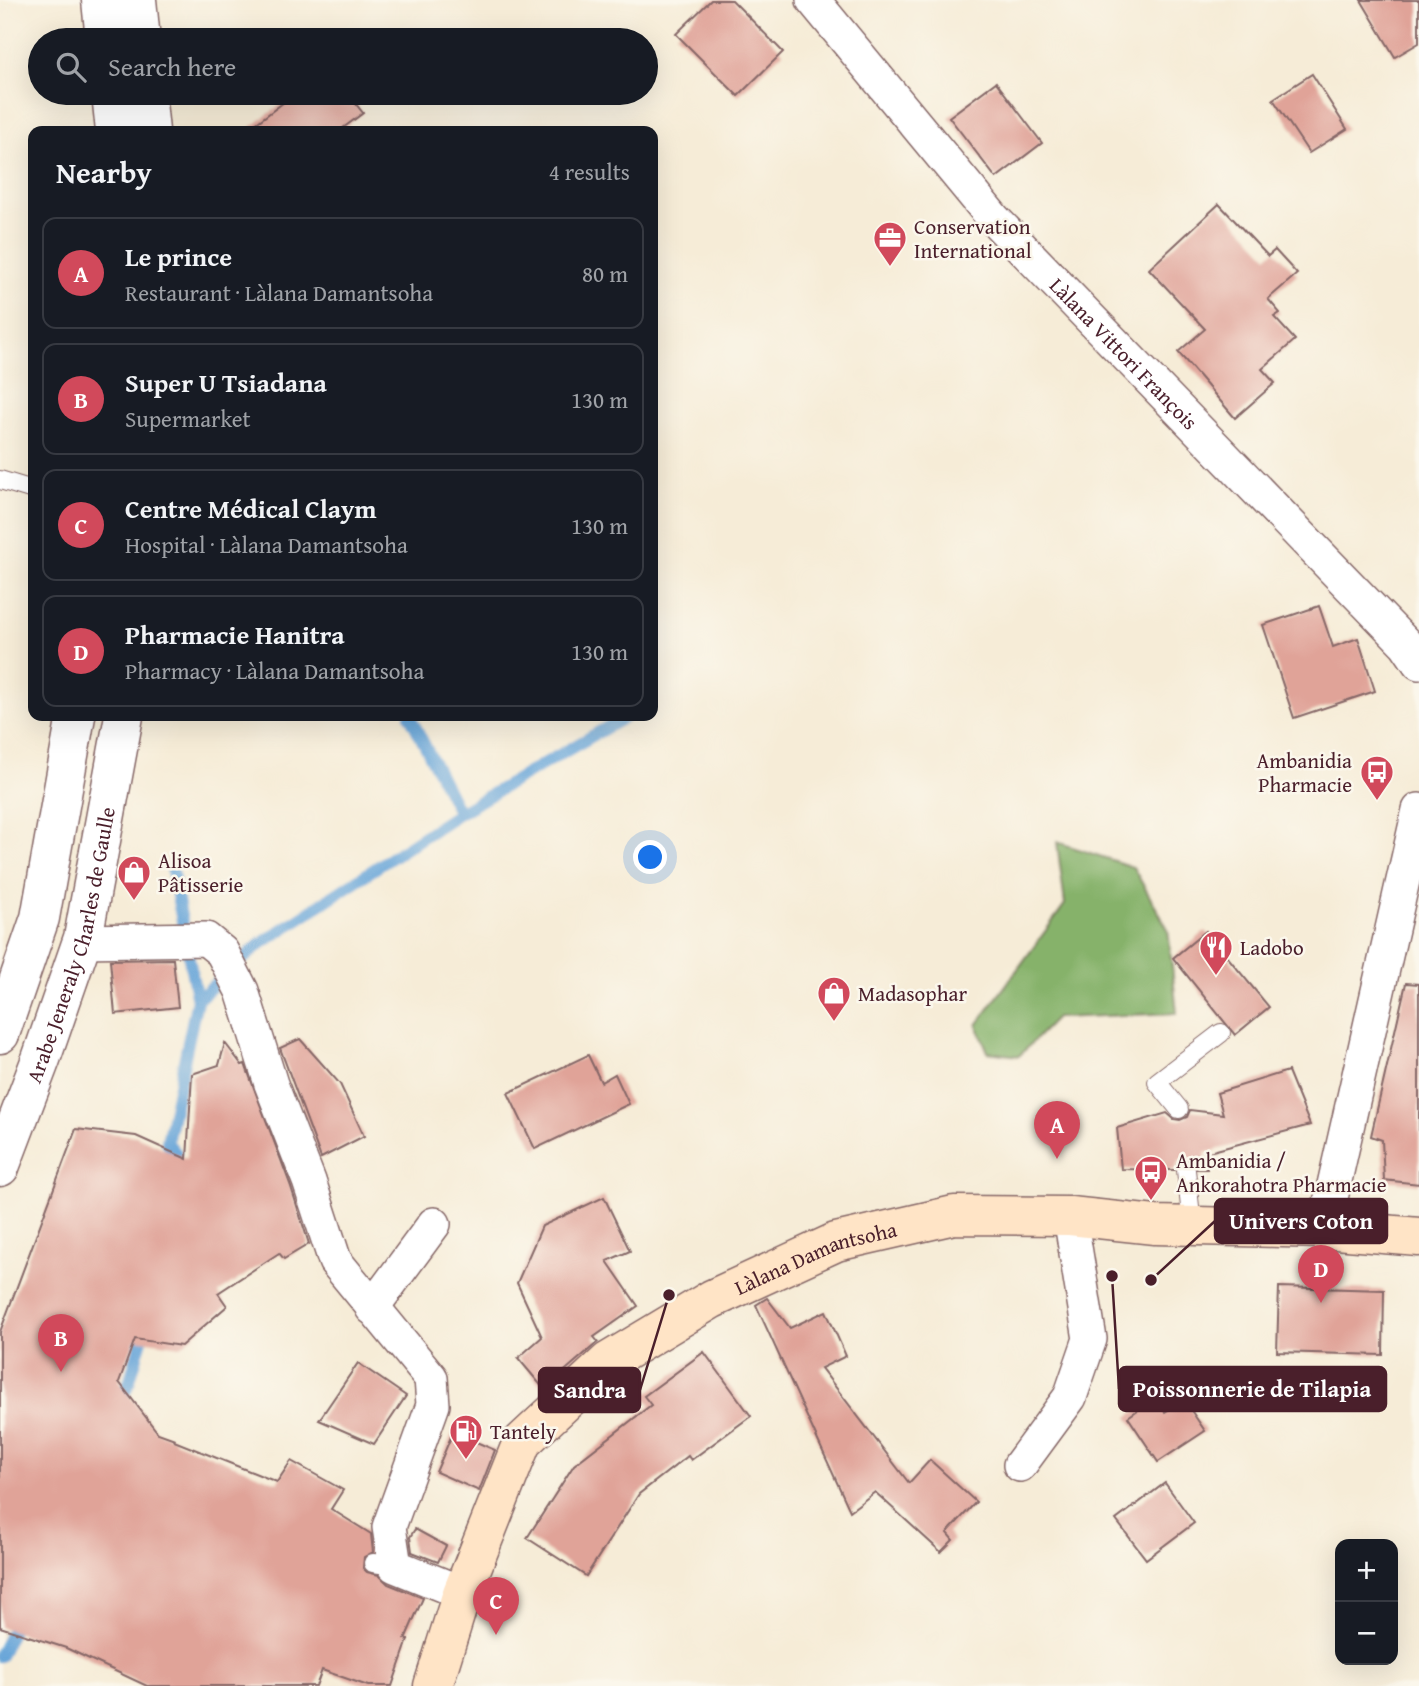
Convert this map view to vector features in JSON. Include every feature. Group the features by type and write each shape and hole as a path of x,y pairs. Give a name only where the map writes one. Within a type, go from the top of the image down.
{"main road":[{"name":"Làlana Damantsoha","path":"433,1686 462,1593 522,1441 609,1361 712,1299 836,1242 954,1214 1070,1216 1155,1225 1324,1229 1419,1237"}],"street":[{"path":"101,0 104,28"},
{"path":"137,0 140,28"},
{"name":"Làlana Vittori François","path":"813,0 994,219 1406,644 1419,663"},
{"path":"112,105 114,126"},
{"path":"147,105 149,126"},
{"name":"Arabe Jeneraly Charles de Gaulle","path":"0,1034 40,918 75,721"},
{"name":"Arabe Jeneraly Charles de Gaulle","path":"0,1167 83,938 123,721"},
{"path":"1324,1229 1419,810"},
{"path":"81,941 165,940 221,956 309,1181 335,1261 431,1378 433,1405 389,1527 384,1565 462,1593"},
{"path":"1020,1465 1070,1397 1090,1339 1070,1216"},
{"path":"372,1308 434,1224"}],"lane":[{"path":"0,480 28,488"},
{"path":"1179,1109 1157,1082 1221,1033"},
{"path":"1186,1170 1192,1226"}],"green space":[{"path":"1057,842 1133,867 1168,929 1177,1013 1056,1018 1019,1056 988,1052 977,1025 1065,904"}],"building":[{"path":"711,0 732,0 783,52 738,96 676,34"},
{"path":"1361,0 1419,0 1419,43 1395,57"},
{"path":"1312,74 1347,129 1309,153 1273,99"},
{"path":"996,82 1042,143 996,178 949,117"},
{"path":"280,105 357,105 363,113 346,126 253,126"},
{"path":"1219,204 1268,256 1275,250 1297,274 1268,299 1280,313 1274,317 1295,340 1262,369 1275,383 1235,418 1178,352 1205,329 1149,269"},
{"path":"1319,606 1333,647 1358,638 1375,691 1294,718 1263,625"},
{"name":"Ladobo","path":"1206,931 1269,1007 1235,1035 1173,958"},
{"path":"173,959 178,1007 115,1014 110,960"},
{"path":"1406,983 1419,984 1419,1184 1384,1180 1382,1140 1371,1136"},
{"path":"300,1039 340,1084 364,1136 321,1158 280,1048"},
{"path":"225,1043 242,1065 245,1064 291,1187 309,1244 284,1259 279,1253 218,1293 227,1306 181,1346 135,1339 119,1382 158,1433 175,1439 174,1441 277,1482 291,1461 343,1490 331,1509 371,1534 373,1552 364,1557 363,1568 379,1575 388,1584 423,1598 405,1639 408,1640 392,1686 368,1686 322,1670 316,1686 147,1686 66,1648 0,1627 0,1332 76,1129 136,1136 187,1159 192,1074 219,1065"},
{"path":"588,1055 601,1082 615,1074 629,1104 535,1149 508,1093"},
{"path":"1288,1071 1310,1125 1205,1153 1207,1169 1197,1169 1195,1163 1185,1159 1179,1161 1175,1170 1121,1169 1117,1128 1167,1113 1180,1120 1187,1117 1190,1110 1223,1114 1217,1093"},
{"path":"604,1197 630,1251 607,1261 638,1306 594,1337 598,1342 544,1389 518,1358 542,1337 517,1283 542,1226"},
{"path":"1279,1287 1384,1290 1383,1355 1277,1352"},
{"path":"767,1298 790,1328 826,1311 846,1356 821,1368 909,1483 930,1460 976,1502 947,1533 953,1540 941,1552 875,1492 850,1511 756,1305"},
{"path":"704,1352 751,1416 691,1460 688,1456 639,1494 586,1576 527,1538 574,1465 651,1405 644,1396"},
{"path":"358,1363 406,1396 374,1444 319,1420"},
{"path":"1155,1398 1165,1412 1184,1400 1205,1431 1158,1462 1128,1417"},
{"name":"Tantely","path":"453,1432 495,1450 479,1491 436,1472"},
{"path":"1165,1483 1194,1523 1146,1559 1116,1520"},
{"path":"415,1529 446,1546 438,1562 412,1552 410,1537"}],"waterway":[{"path":"413,721 459,813"},
{"path":"197,1000 259,945 459,813 618,721"},
{"path":"172,869 197,1000 167,1142 176,1153 173,1167"},
{"path":"119,1405 129,1383 146,1326"},
{"path":"0,1656 18,1617"}],"place":[{"name":"Conservation International","path":"890,268"},
{"name":"Ambanidia Pharmacie","path":"1377,802"},
{"name":"Alisoa Pâtisserie","path":"134,902"},
{"name":"Ladobo","path":"1216,977"},
{"name":"Madasophar","path":"834,1023"},
{"name":"Le prince","path":"1057,1159"},
{"name":"Ambanidia / Ankorahotra Pharmacie","path":"1151,1202"},
{"name":"Poissonnerie de Tilapia","path":"1112,1276"},
{"name":"Univers Coton","path":"1151,1280"},
{"name":"Sandra","path":"669,1295"},
{"name":"Pharmacie Hanitra","path":"1321,1303"},
{"name":"Super U Tsiadana","path":"61,1372"},
{"name":"Tantely","path":"466,1461"},
{"name":"Centre Médical Claym","path":"496,1635"}]}
